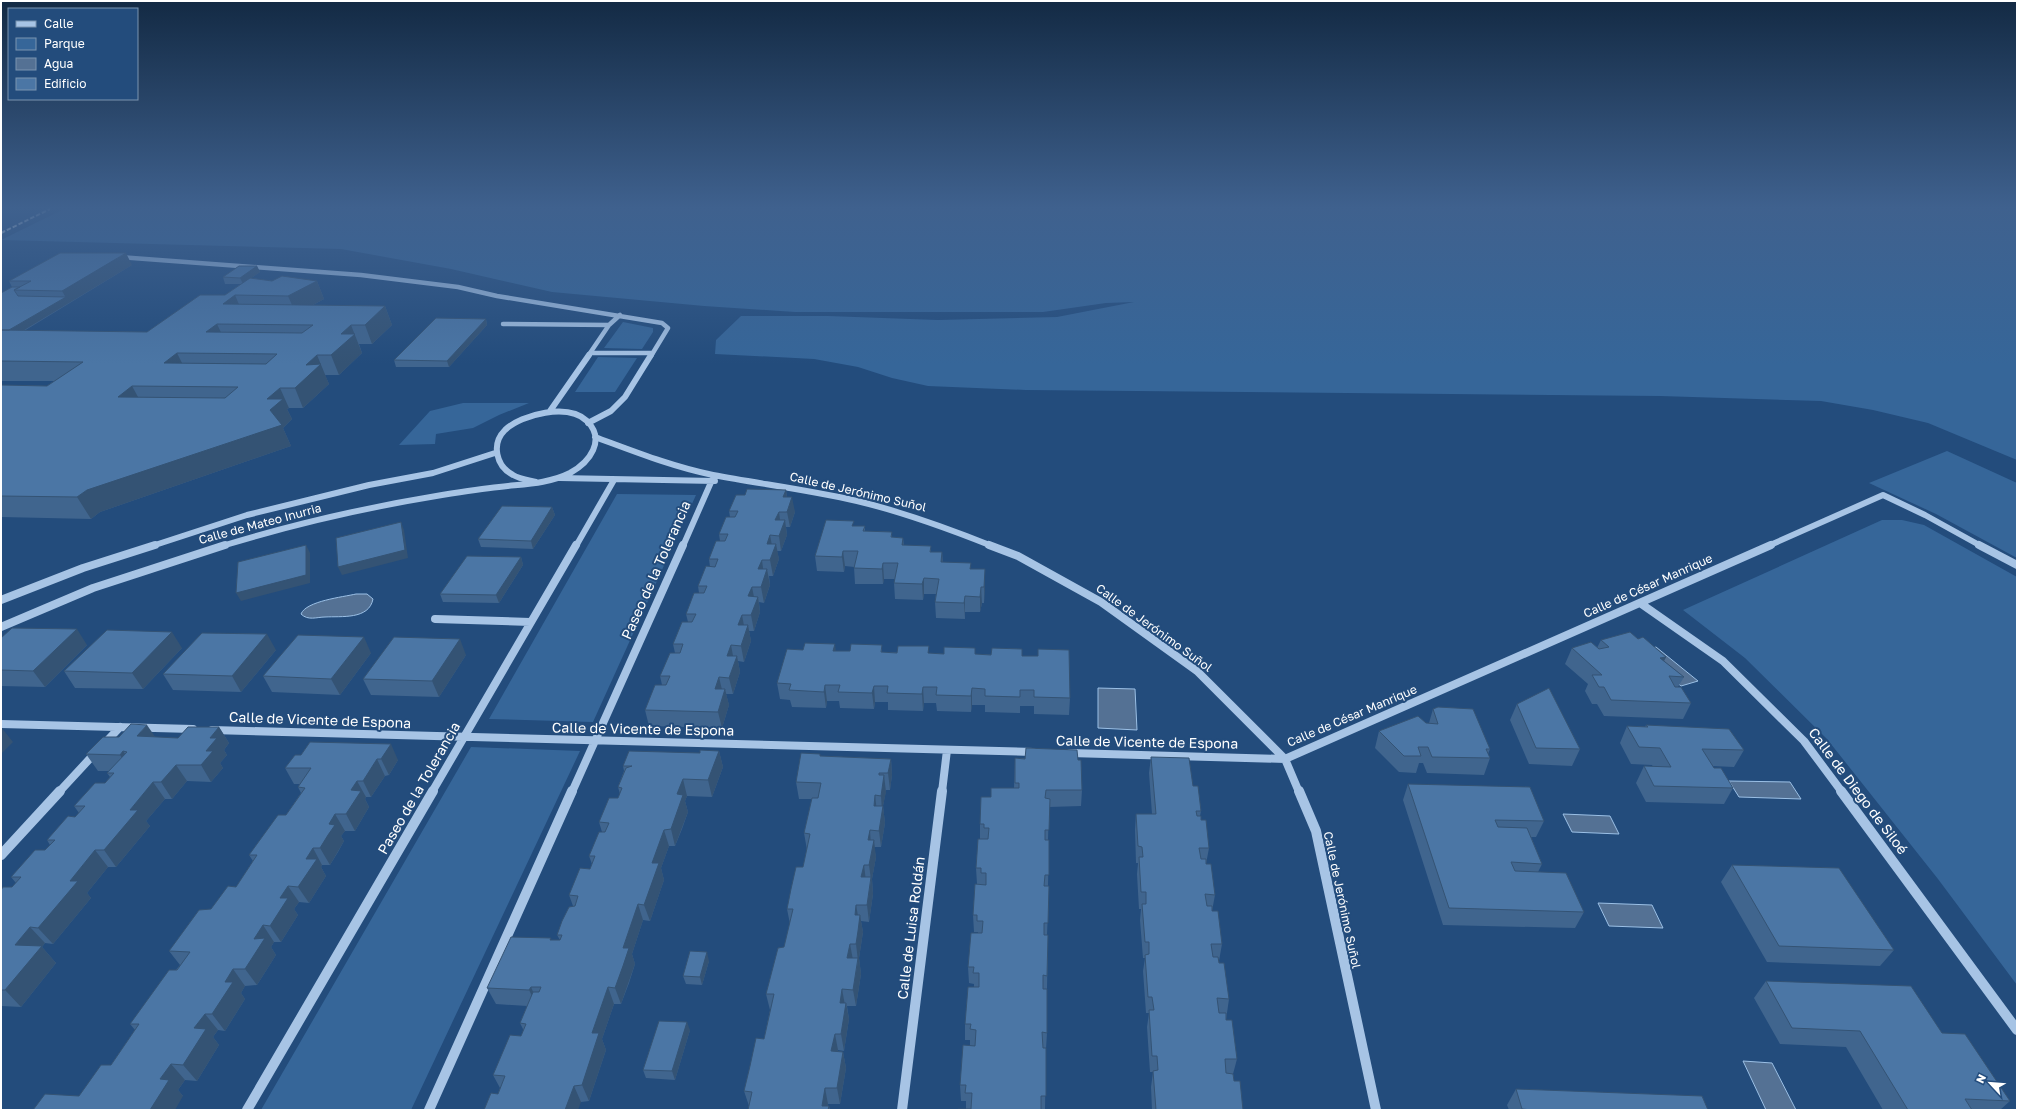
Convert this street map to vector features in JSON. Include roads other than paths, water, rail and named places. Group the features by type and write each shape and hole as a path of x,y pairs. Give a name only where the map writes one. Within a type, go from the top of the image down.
{"street":[{"path":"166,261 361,276 458,287 497,296 662,323 668,328 625,397 611,411 588,424"},
{"path":"550,411 610,325 620,315"},
{"path":"503,324 610,325"},
{"path":"590,353 653,353"},
{"path":"550,411 571,413 585,419 588,424 596,437 597,446 593,456 578,468 560,478 536,482 511,475 498,462 495,453 505,430 526,418 550,411"},
{"name":"Calle de Jerónimo Suñol","path":"596,437 640,454 712,475 777,485 857,501 930,521 1018,556 1101,602 1197,671 1285,759 1316,831 1376,1110"},
{"name":"Calle de Mateo Inurria","path":"1,600 83,568 247,515 369,485 433,473 495,453"},
{"name":"Calle de Jerónimo Suñol","path":"560,478 614,480 712,480 777,485"},
{"name":"Paseo de la Tolerancia","path":"248,1110 465,737 530,622 614,480"},
{"name":"Paseo de la Tolerancia","path":"430,1110 594,740 712,480"},
{"name":"Calle de Mateo Inurria","path":"1,627 92,588 244,539 363,510 438,496 536,482"},
{"name":"Calle de César Manrique","path":"1285,759 1883,495 1925,515 2017,564"},
{"name":"Calle de Diego de Siloé","path":"1640,603 1723,661 1804,740 2017,1030"},
{"path":"435,619 530,622"},
{"name":"Calle de Vicente de Espona","path":"1,724 1042,752"},
{"path":"1,855 120,727"},
{"name":"Calle de Luisa Roldán","path":"902,1110 947,750"},
{"name":"Calle de Vicente de Espona","path":"1057,752 1285,759"}],"water":[{"path":"356,594 367,594 373,599 366,611 360,614 354,616 313,618 301,614 304,610 317,603"},
{"path":"1656,647 1698,681 1681,686 1640,652"},
{"path":"1098,688 1135,689 1137,730 1098,728"},
{"path":"1729,781 1790,782 1801,799 1739,797"},
{"path":"1563,814 1610,816 1619,834 1572,832"},
{"path":"1598,903 1652,905 1663,928 1609,926"},
{"path":"1743,1061 1772,1063 1796,1110 1766,1110"}]}
